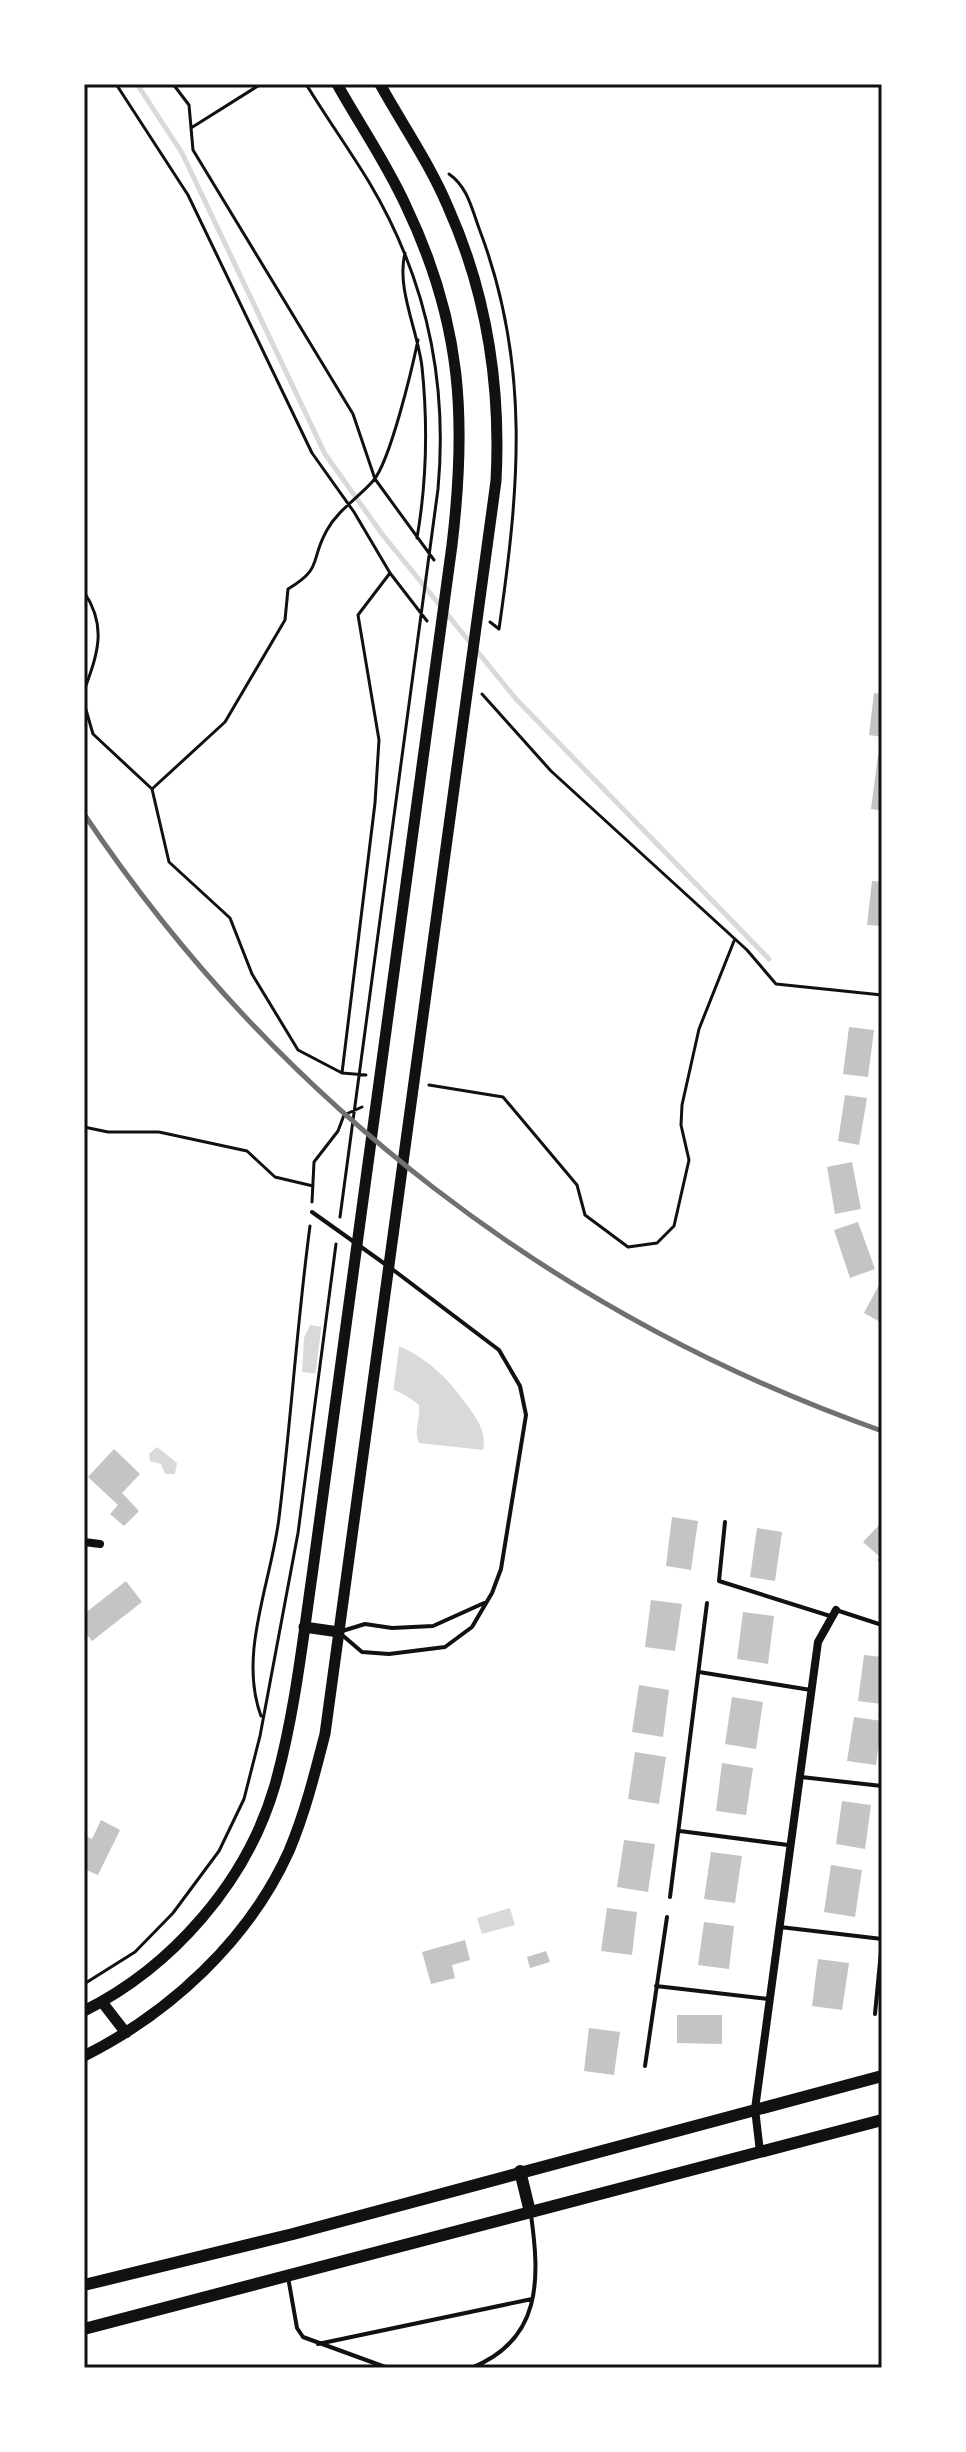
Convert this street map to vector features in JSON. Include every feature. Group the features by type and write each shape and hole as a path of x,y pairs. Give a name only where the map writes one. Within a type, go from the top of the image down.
{"main road":[{"path":"84,2011 145,1973 197,1924 250,1845 277,1775 304,1627 452,545 462,425 456,363 443,303 406,205 337,84"},
{"path":"84,2056 126,2033 173,2000 235,1935 288,1853 310,1795 325,1734 496,481 499,418 480,296 448,206 380,84"},
{"path":"304,1627 339,1632"},
{"path":"102,2002 126,2033"},
{"path":"84,2285 293,2234 882,2076"},
{"path":"84,2329 882,2120"},
{"path":"520,2171 530,2212"}],"street":[{"path":"84,1542 100,1544"},
{"path":"760,2152 755,2109 788,1845 818,1642 834,1613"}],"lane":[{"path":"312,1212 472,1326 499,1350 520,1386 526,1415 501,1569 472,1627 445,1647 389,1654 362,1652 339,1632"},
{"path":"725,1522 719,1581 868,1624 882,1625"},
{"path":"339,1632 365,1624 392,1628 433,1626 486,1602"},
{"path":"670,1897 707,1603"},
{"path":"699,1672 811,1690"},
{"path":"798,1777 882,1786"},
{"path":"679,1831 788,1845"},
{"path":"645,2066 667,1917"},
{"path":"778,1926 882,1940 875,2014"},
{"path":"656,1986 769,1999"},
{"path":"471,2368 495,2358 515,2338 532,2299 538,2269 530,2212"},
{"path":"288,2275 297,2328 303,2337 388,2368"},
{"path":"318,2344 532,2299"}],"path":[{"path":"173,84 189,105 193,150 353,414 375,479 438,566"},
{"path":"191,128 261,84"},
{"path":"306,84 370,183 405,253 428,323 438,386 441,459 339,1222"},
{"path":"405,253 403,280 418,340 427,457 417,538"},
{"path":"152,789 225,722 285,620 288,589 310,576 327,530 348,503 375,479 411,372 418,340"},
{"path":"342,1073 375,803 379,740 358,615 390,573"},
{"path":"84,592 96,609 101,645 84,691"},
{"path":"481,614 499,629"},
{"path":"84,703 93,734 152,789 169,862 230,918 252,974 298,1050 342,1073 380,1077"},
{"path":"426,1085 503,1097 577,1185 585,1215 628,1247 657,1243 674,1226 689,1160 681,1125 682,1105 699,1029 734,941"},
{"path":"263,1720 252,1692 251,1665 276,1541 312,1212 314,1162 338,1131 344,1115 362,1107 365,1075"},
{"path":"84,1127 108,1132 159,1132 247,1151 275,1177 313,1186"},
{"path":"84,1984 135,1952 194,1889 219,1851 244,1799 263,1720 298,1533 337,1238"}],"shaded area":[{"path":"310,1325 379,1339 399,1346 434,1368 451,1384 478,1421 483,1450 419,1443 419,1405 393,1389 364,1380 302,1372 304,1338"},
{"path":"157,1447 177,1463 175,1474 165,1474 161,1464 150,1461 149,1454"},
{"path":"510,1908 515,1925 482,1934 477,1918"}],"pier":[{"path":"322,1322 362,1328 400,1340 393,1393 355,1382 315,1377"}],"building":[{"path":"874,693 882,694 882,737 869,735"},
{"path":"878,755 882,755 882,811 871,809"},
{"path":"872,881 882,882 882,926 867,925"},
{"path":"849,1027 874,1030 868,1077 843,1074"},
{"path":"845,1095 867,1098 859,1145 838,1141"},
{"path":"852,1162 861,1209 835,1214 827,1167"},
{"path":"858,1222 875,1269 850,1278 834,1230"},
{"path":"882,1279 882,1323 864,1313"},
{"path":"114,1449 140,1474 122,1493 139,1511 124,1526 110,1514 118,1505 88,1477"},
{"path":"672,1517 698,1521 691,1570 666,1566"},
{"path":"882,1522 882,1565 877,1560 880,1557 863,1542"},
{"path":"757,1528 782,1532 775,1581 750,1577"},
{"path":"126,1581 142,1602 92,1641 84,1631 84,1614"},
{"path":"651,1600 682,1604 675,1651 645,1647"},
{"path":"743,1612 774,1616 768,1664 737,1659"},
{"path":"864,1655 882,1657 882,1704 858,1701"},
{"path":"639,1685 669,1690 663,1737 632,1732"},
{"path":"732,1697 763,1702 756,1749 725,1744"},
{"path":"854,1717 882,1721 876,1765 847,1761"},
{"path":"635,1752 666,1757 659,1804 628,1799"},
{"path":"722,1763 753,1768 746,1815 716,1811"},
{"path":"842,1801 871,1805 865,1849 836,1844"},
{"path":"101,1820 120,1830 98,1875 84,1869 84,1835 92,1839"},
{"path":"624,1840 655,1844 648,1892 617,1887"},
{"path":"711,1852 742,1856 735,1903 704,1899"},
{"path":"831,1865 862,1870 855,1917 824,1912"},
{"path":"607,1908 637,1912 632,1955 601,1951"},
{"path":"704,1922 734,1926 729,1969 698,1965"},
{"path":"465,1940 470,1960 452,1965 455,1978 431,1984 422,1952"},
{"path":"546,1951 550,1962 530,1968 527,1957"},
{"path":"818,1959 849,1963 842,2010 812,2006"},
{"path":"677,2015 722,2015 722,2044 677,2043"},
{"path":"589,2028 620,2032 614,2075 584,2071"}],"waterway":[{"path":"137,84 182,153 325,454 382,534 516,699 769,959"}],"railway":[{"path":"84,814 160,918 244,1016 335,1105 433,1187 537,1261 647,1327 762,1383 882,1431"}]}
